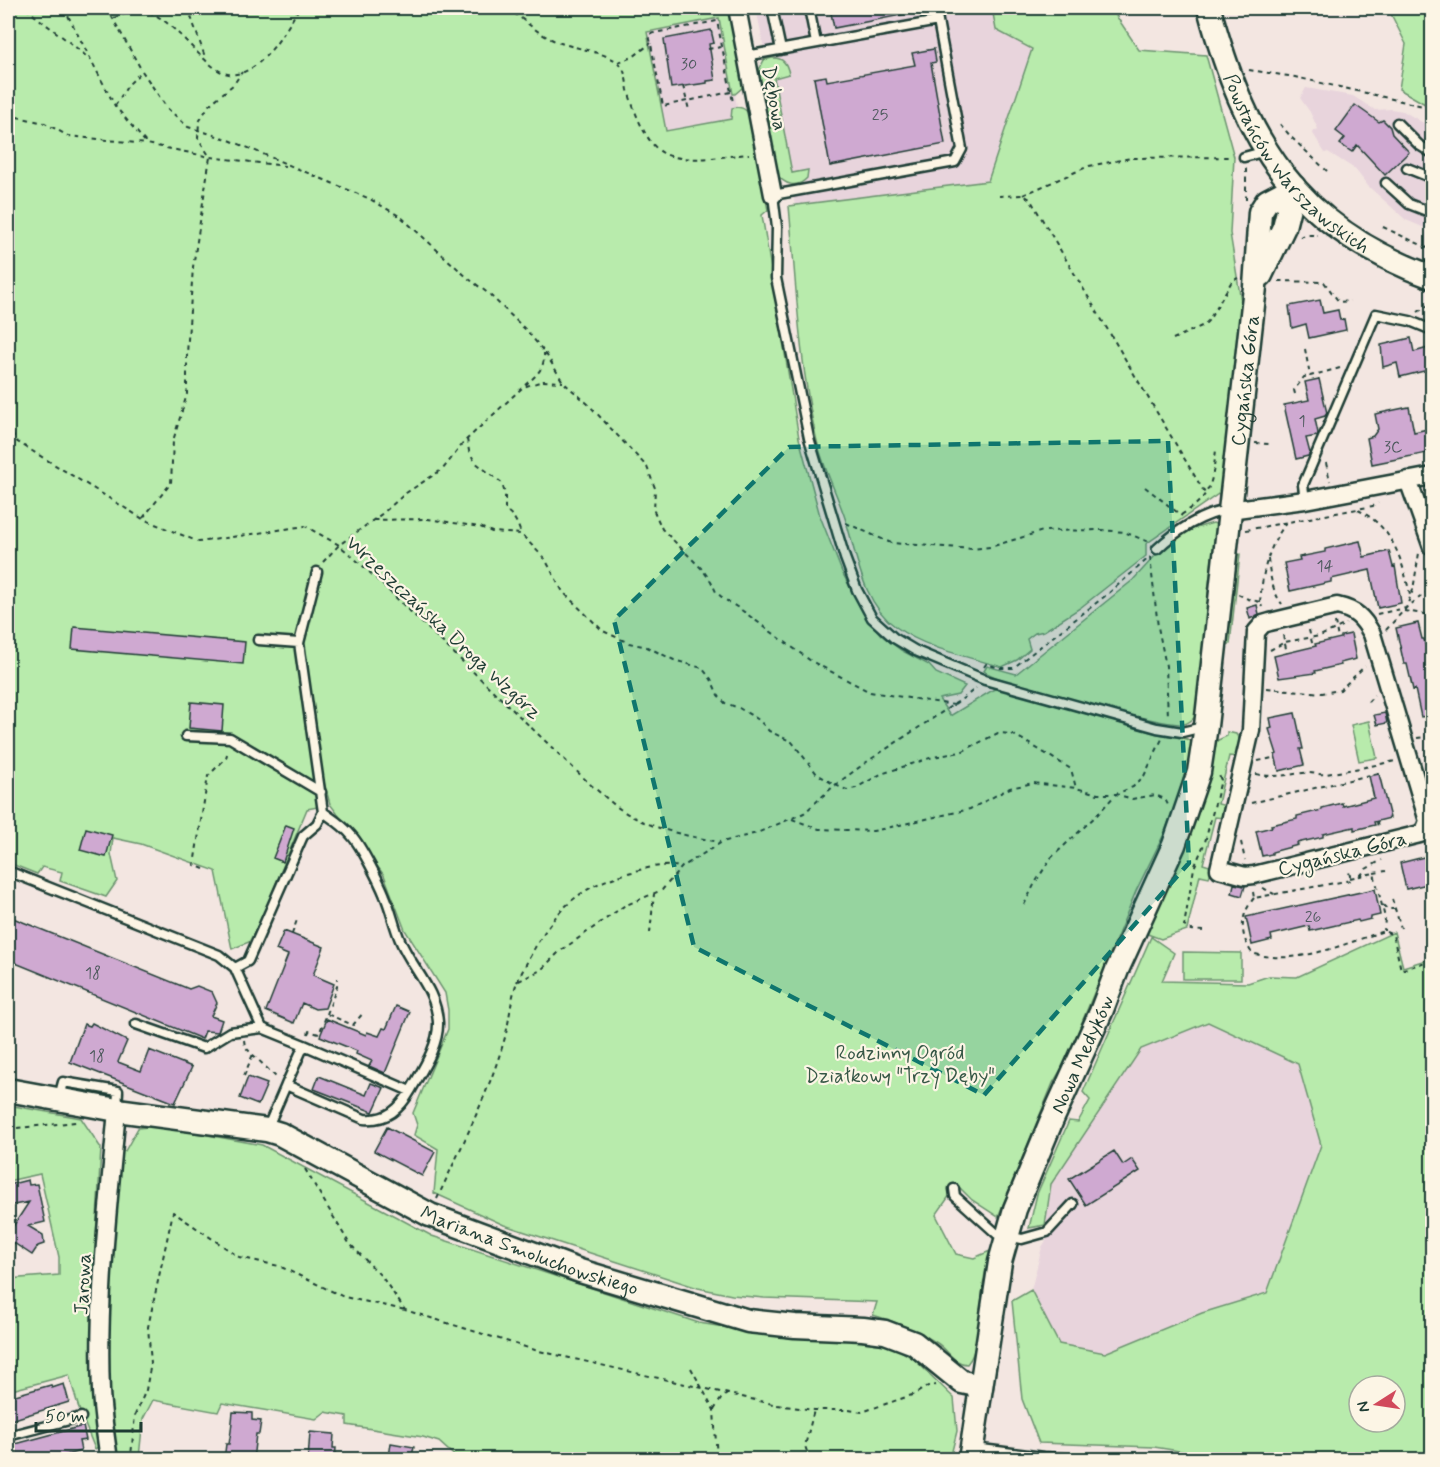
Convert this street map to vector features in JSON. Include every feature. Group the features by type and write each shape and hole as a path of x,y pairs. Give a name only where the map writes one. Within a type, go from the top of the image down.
{"street":[{"name":"Dębowa","path":"737,8 773,195"},
{"name":"Powstańców Warszawskich","path":"1209,8 1233,84 1246,115 1266,151 1294,187 1337,227 1361,243 1402,265 1432,277"},
{"name":"Cygańska Góra","path":"1206,726 1229,510 1246,282 1284,227 1294,187"},
{"path":"1229,510 1305,500 1432,476"},
{"path":"1408,480 1432,546"},
{"name":"Cygańska Góra","path":"1337,606 1348,609 1361,617 1372,634 1377,648 1428,821 1425,829 1420,834 1249,876 1219,869 1251,730 1256,632 1269,621 1337,606"},
{"name":"Nowa Medyków","path":"981,1386 1000,1262 1015,1209 1185,817 1199,772 1206,726"},
{"name":"Mariana Smoluchowskiego","path":"8,1090 117,1110 267,1130 280,1134 430,1215 580,1271 738,1318 795,1326 885,1332 914,1343 962,1382 981,1386"},
{"name":"Jarowa","path":"109,1460 101,1392 101,1345 103,1277 117,1110"},
{"path":"971,1454 981,1386"}],"lane":[{"path":"772,8 781,50"},
{"path":"809,8 816,43"},
{"path":"936,8 962,149 955,162 773,195 777,227 776,278 809,438 831,514 857,590 872,618 894,638 916,651 985,680 1169,730 1182,732 1206,726"},
{"path":"746,56 938,21"},
{"path":"1396,123 1419,145 1432,153"},
{"path":"1244,157 1266,151"},
{"path":"1407,168 1432,177"},
{"path":"1386,183 1409,204 1432,213"},
{"path":"1305,500 1303,485 1376,314 1410,321 1432,330"},
{"path":"1157,549 1181,529 1218,511 1229,510"},
{"path":"235,968 248,961 303,836 317,824 324,812 299,643 317,572"},
{"path":"258,640 299,643"},
{"path":"186,736 230,738 321,792"},
{"path":"286,1085 364,1119 375,1120 392,1113 401,1106 436,1042 438,1024 432,993 400,941 385,895 352,836 324,812"},
{"path":"8,871 219,956 235,968 262,1028"},
{"path":"136,1024 204,1048 230,1032 262,1028 410,1091"},
{"path":"267,1130 304,1045"},
{"path":"954,1189 955,1196 998,1234 1006,1237 1022,1239 1047,1232 1073,1204"},
{"path":"8,1436 81,1417"},
{"path":"971,1454 1093,1460"}],"path":[{"path":"26,8 72,43 91,61"},
{"path":"64,8 115,106 147,144"},
{"path":"107,8 142,71 166,108 188,127 227,139 369,199 401,217 469,279 489,294 527,331 563,382 588,404 646,467 655,488 654,511 662,529 701,568 711,580 716,592 724,600 740,609 811,661 870,692 954,705"},
{"path":"188,8 206,60"},
{"path":"143,519 171,483 173,441 187,394 187,354 193,267 210,158 198,138 199,122 209,105 234,84 242,72 257,63 280,40 299,8"},
{"path":"506,8 518,14 549,39 618,62 633,57 651,43"},
{"path":"114,18 126,13 146,11 170,24 206,60 225,73 242,72"},
{"path":"731,92 663,106 649,34 717,21 733,102"},
{"path":"708,50 722,47"},
{"path":"618,62 626,74 637,118 662,153 675,157 704,158 764,153"},
{"path":"1240,68 1295,77 1432,108"},
{"path":"115,106 128,85 142,71"},
{"path":"684,86 689,110"},
{"path":"8,115 45,123 69,136 147,144 210,158 288,166"},
{"path":"1280,124 1327,171"},
{"path":"999,196 1023,195 1089,166 1131,158 1234,157"},
{"path":"1023,195 1030,200 1040,214 1206,495"},
{"path":"1383,227 1432,250"},
{"path":"1173,339 1204,325 1232,281 1246,282"},
{"path":"1280,281 1324,282 1339,302 1350,301"},
{"path":"1430,304 1432,299"},
{"path":"1305,349 1310,376"},
{"path":"317,572 326,557 339,545 406,493 443,469 467,439 537,375 542,368 543,351"},
{"path":"1294,394 1294,390 1304,377 1354,365"},
{"path":"523,387 543,381 563,382"},
{"path":"8,425 16,441"},
{"name":"Wrzeszczańska Droga Wzgórz","path":"8,438 143,519 199,542 305,526 339,545 591,785 621,810 648,823 687,836 722,842"},
{"path":"467,439 469,451 475,462 502,483 505,510 512,513 520,534 545,559 562,592 603,631 629,643 647,647 674,660 702,668 725,703 739,708 759,720 769,731 792,742 817,774 835,785 847,790 856,788 881,774 933,757 961,752 998,734 1012,734 1071,769 1076,788"},
{"path":"1322,443 1333,495"},
{"path":"1260,444 1269,444"},
{"path":"1181,515 1198,504 1206,495 1212,481 1216,450"},
{"path":"1145,487 1184,518"},
{"path":"1244,531 1373,506"},
{"path":"1356,509 1373,517 1398,550 1410,598"},
{"path":"831,514 891,543 973,549 990,547 1043,531 1102,530 1124,532 1146,540 1157,549"},
{"path":"373,520 428,519 480,527 492,532 520,534"},
{"path":"1260,602 1263,572 1268,556 1286,522"},
{"path":"1261,688 1322,693 1340,690 1377,648 1405,610 1416,579 1419,552 1432,546"},
{"path":"517,982 541,970 559,952 624,906 662,890 682,867 722,842 757,833 804,813 835,785 954,705 985,680 982,671 986,664 1000,668 1012,668 1109,593 1150,556 1158,627 1166,666 1169,730 1144,776 1133,787 1116,794 1051,858 1024,905"},
{"path":"1268,556 1272,583 1282,605"},
{"path":"1405,610 1432,588"},
{"path":"1238,594 1248,599"},
{"path":"1264,654 1285,642 1336,629 1361,617 1405,610 1425,614 1432,618"},
{"path":"1282,627 1287,653"},
{"path":"1308,629 1313,647"},
{"path":"1431,737 1432,745"},
{"path":"204,869 194,865 208,776 226,758 230,738"},
{"path":"1250,772 1280,777 1303,773 1323,775 1340,770 1363,769 1409,757"},
{"path":"1253,762 1273,758"},
{"path":"1203,931 1191,930 1184,926 1194,868 1205,842 1221,780 1219,774 1212,769"},
{"path":"1242,805 1379,773"},
{"path":"792,819 819,829 873,831 970,809 1010,788 1033,783 1076,788 1098,794 1116,794 1132,799 1149,795 1161,797 1165,799 1170,811"},
{"path":"1240,835 1254,898 1243,915 1242,928 1245,942 1252,953 1262,956 1312,954 1384,931 1393,935 1401,970 1432,960"},
{"path":"1345,852 1350,878"},
{"path":"1360,876 1372,865 1383,860"},
{"path":"430,1215 481,1103 504,1041 512,996 517,982 538,939 551,920 572,899 593,885 652,867 667,865 682,867"},
{"path":"1254,898 1351,880 1350,878 1386,871"},
{"path":"1374,873 1386,924 1384,931"},
{"path":"650,933 654,894"},
{"path":"1392,899 1401,928"},
{"path":"1382,904 1391,910 1396,909"},
{"path":"292,934 297,920"},
{"path":"309,1030 319,1034 337,986 337,978"},
{"path":"327,1014 353,1025 364,1012"},
{"path":"242,1031 245,1047 286,1085"},
{"path":"244,1076 253,1054"},
{"path":"8,1129 81,1121"},
{"path":"296,1143 309,1178 349,1243 382,1277 405,1310"},
{"path":"129,1460 135,1415 146,1390 151,1363 148,1327 174,1212 239,1257 279,1266 344,1297 405,1310 535,1350 777,1405 814,1410 862,1412 915,1394 928,1386 943,1384 955,1375"},
{"path":"691,1368 714,1410 717,1460"},
{"path":"714,1410 726,1394"},
{"path":"810,1460 804,1446 814,1410"}],"highlighted area":[{"path":"1168,441 1189,863 984,1095 694,947 614,620 789,447"}],"shaded area":[{"path":"756,8 992,8 996,30 1032,49 988,181 795,205"},
{"path":"719,18 737,107 732,108 732,119 666,132 647,32"},
{"path":"1306,88 1353,96 1375,110 1403,111 1432,128 1432,231 1406,220 1368,186 1355,169 1328,152 1325,153 1312,132 1318,129 1300,98"},
{"path":"1208,1022 1298,1064 1321,1145 1267,1293 1202,1313 1105,1353 1059,1344 1031,1290 1042,1247 1049,1236 1045,1225 1051,1184 1141,1049"}],"green space":[{"name":"Rodzinny Ogród Działkowy \"Trzy Dęby\"","path":"8,8 730,8 744,82 742,88 735,94 733,94 719,18 647,32 666,131 731,119 732,108 735,107 744,109 749,115 768,210 762,215 799,438 820,516 842,572 865,616 881,635 901,650 929,665 936,673 965,686 958,695 939,699 950,716 996,688 1195,743 1194,756 1190,756 1164,834 1136,891 1066,1061 1053,1083 998,1217 972,1200 957,1185 936,1215 956,1254 974,1258 990,1251 984,1276 975,1348 967,1364 958,1362 941,1346 922,1334 873,1315 877,1302 764,1298 732,1295 698,1288 504,1225 434,1193 438,1149 414,1135 417,1125 413,1113 448,1029 445,993 405,930 384,875 330,804 322,775 303,650 320,573 296,645 318,807 307,809 259,924 249,942 232,949 216,871 141,844 113,838 111,854 117,881 106,897 60,881 62,872 42,867 37,874 14,865 8,842"},
{"path":"992,8 1111,8 1139,50 1206,55 1234,157 1230,233 1241,301 1221,492 1146,544 1146,556 1080,608 1027,639 1030,649 1017,660 1002,667 947,651 907,634 885,617 868,592 845,518 822,458 810,409 796,293 789,206 988,181 1032,49 996,30"},
{"path":"1388,8 1432,8 1432,73 1425,104 1399,89 1406,44"},
{"path":"772,58 784,62 789,74 774,78 792,173 808,170 807,178 799,184 787,183 776,173 758,72 764,60"},
{"path":"1213,523 1218,525 1208,594 1212,595 1198,714 1190,721 1184,724 1146,719 1047,693 995,677 984,671 987,666 1016,674 1133,580 1182,532"},
{"path":"1234,553 1240,554 1230,644 1224,644"},
{"path":"1369,721 1377,758 1359,761 1351,725"},
{"path":"1227,732 1236,734 1241,742 1238,757 1229,756 1218,804 1227,806 1224,818 1215,817 1203,864 1213,867 1209,877 1200,875 1187,930 1161,939 1142,932 1210,770 1216,741 1227,736"},
{"path":"1394,932 1403,967 1432,958 1432,1459 1236,1460 1154,1447 1039,1443 1022,1399 1012,1301 1031,1290 1059,1344 1105,1353 1202,1313 1267,1293 1321,1145 1298,1064 1208,1022 1141,1049 1051,1184 1045,1225 1029,1228 1037,1194 1069,1121 1078,1122 1090,1100 1083,1092 1151,937 1174,953 1162,981 1248,983 1269,976 1297,977"},
{"path":"1183,952 1241,953 1241,979 1183,979"},
{"path":"8,1105 81,1118 101,1148 93,1290 94,1377 99,1446 95,1449 80,1412 69,1375 8,1391 8,1279 59,1275 59,1257 40,1174 8,1181"},
{"path":"158,1126 262,1145 432,1236 699,1323 767,1334 832,1338 893,1346 914,1359 954,1398 957,1431 950,1459 459,1460 439,1442 423,1437 347,1425 347,1416 325,1412 316,1419 222,1403 218,1412 153,1400 143,1419 139,1457 128,1460 120,1459 106,1392 112,1260 122,1151 125,1151 138,1128"}],"building":[{"path":"830,8 912,8 912,13 834,28"},
{"path":"711,30 714,43 709,44 715,80 671,88 664,39"},
{"path":"934,49 936,62 931,63 945,144 830,166 814,78 826,76 827,81 915,65 912,53"},
{"path":"1355,105 1379,122 1383,120 1390,127 1392,134 1409,152 1385,175 1357,145 1352,152 1340,144 1345,138 1336,131"},
{"path":"1320,300 1323,313 1338,310 1340,320 1344,319 1346,330 1309,338 1306,324 1292,328 1289,306"},
{"path":"1411,338 1414,352 1428,348 1432,358 1432,369 1400,377 1397,363 1383,367 1381,345"},
{"path":"1319,379 1327,413 1315,419 1317,436 1306,438 1310,453 1308,456 1296,459 1284,405 1309,400 1305,382"},
{"path":"1409,407 1414,432 1432,428 1432,452 1372,464 1367,438 1373,436 1378,429 1375,414"},
{"path":"1360,541 1364,557 1389,551 1393,567 1395,566 1401,603 1378,608 1370,570 1290,591 1284,563 1300,560 1299,557 1325,552 1325,549"},
{"path":"1257,605 1259,614 1250,619 1247,608"},
{"path":"1418,623 1430,664 1432,664 1432,715 1421,717 1407,664 1404,664 1396,628"},
{"path":"74,627 245,642 243,664 72,649"},
{"path":"1351,634 1356,659 1315,671 1316,673 1279,678 1274,656 1316,646 1315,644"},
{"path":"191,702 224,705 222,731 189,728"},
{"path":"1295,713 1304,765 1279,771 1275,755 1277,754 1269,729 1272,728 1270,718"},
{"path":"1385,713 1387,723 1377,725 1374,715"},
{"path":"1379,774 1390,818 1374,822 1375,825 1323,834 1323,837 1297,843 1298,845 1262,856 1256,831 1297,819 1297,816 1322,810 1322,808 1342,803 1343,806 1374,798 1369,776"},
{"path":"286,825 294,828 283,862 273,858"},
{"path":"86,828 112,835 106,857 80,850"},
{"path":"1432,855 1432,883 1406,889 1400,863"},
{"path":"1234,884 1245,886 1242,896 1232,893"},
{"path":"1375,889 1380,915 1359,922 1358,920 1310,931 1309,926 1271,935 1272,940 1252,945 1246,917"},
{"path":"8,916 189,989 197,986 212,992 217,1003 211,1016 222,1020 218,1032 205,1031 202,1039 8,960"},
{"path":"284,931 324,947 313,975 334,984 325,1008 315,1009 302,1003 294,1023 266,1011 288,955 276,950"},
{"path":"396,1006 410,1012 385,1073 369,1066 372,1061 356,1054 357,1051 320,1036 327,1019 366,1035 367,1032 379,1036 383,1028 386,1029"},
{"path":"92,1023 127,1041 118,1062 141,1071 149,1050 192,1067 175,1103 70,1062 84,1024 90,1026"},
{"path":"319,1076 366,1095 371,1083 384,1088 373,1112 314,1089"},
{"path":"248,1077 267,1084 258,1105 240,1098"},
{"path":"387,1127 435,1152 422,1176 374,1151"},
{"path":"1114,1151 1123,1165 1132,1159 1140,1171 1086,1205 1069,1179"},
{"path":"28,1180 29,1185 37,1184 45,1222 28,1226 43,1235 44,1244 38,1246 32,1255 8,1239 8,1229 12,1228 29,1202 8,1206 8,1185"},
{"path":"64,1384 69,1402 11,1420 8,1397 51,1385 52,1388"},
{"path":"233,1412 252,1413 252,1420 261,1421 259,1434 256,1434 253,1460 224,1460 226,1444 229,1444"},
{"path":"83,1426 86,1440 79,1441 81,1451 47,1460 12,1460 8,1446"},
{"path":"310,1432 334,1434 335,1460 308,1460"},
{"path":"391,1443 414,1447 411,1460 391,1460 392,1457 389,1457"}]}
